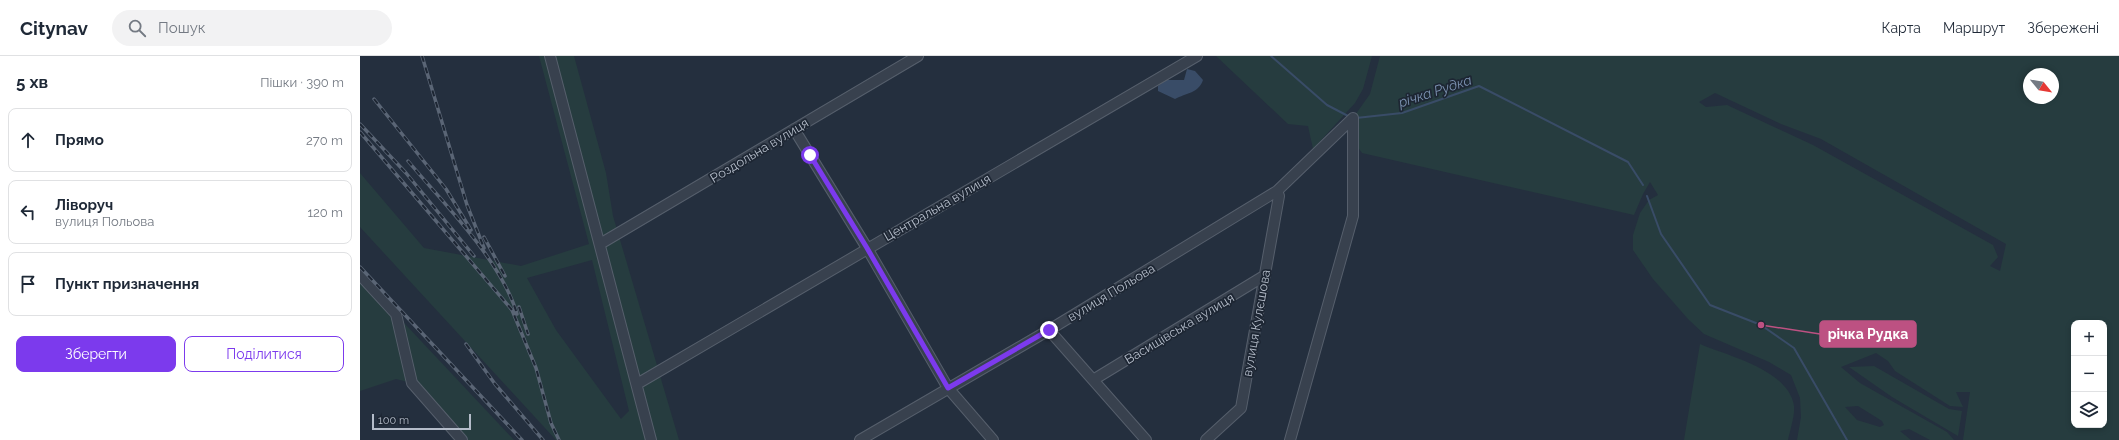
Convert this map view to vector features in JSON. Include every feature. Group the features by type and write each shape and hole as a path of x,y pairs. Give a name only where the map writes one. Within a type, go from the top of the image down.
{"street":[{"path":"550,56 652,440"},
{"name":"Роздольна вулиця","path":"600,244 918,56"},
{"name":"Центральна вулиця","path":"637,384 1197,56"},
{"name":"вулиця Польова","path":"860,440 1049,330 1277,191 1353,118 1353,216 1290,440"},
{"path":"794,129 867,248 948,388 994,440"},
{"name":"вулиця Кулєшова","path":"1206,440 1241,408 1279,196 1277,191"},
{"path":"360,275 396,314 412,383 462,440"},
{"name":"Васищівська вулиця","path":"1093,380 1264,276"},
{"path":"1049,330 1146,440"}],"green space":[{"path":"539,56 574,56 606,173 613,216 679,440 556,440 360,227 360,173 424,248 521,266 589,244","holes":["592,260 629,411 621,419 556,330 527,278"]},
{"path":"1216,56 1372,56 1363,89 1355,103 1313,149 1308,126 1288,124"},
{"path":"1380,56 2119,56 2119,440 1963,440 1970,392 1956,392 1963,407 1950,406 1895,371 1888,361 1876,353 1841,367 1860,383 1947,432 1954,440 1930,440 1909,429 1900,431 1911,440 1797,440 1801,417 1800,398 1791,375 1769,362 1704,334 1688,319 1653,279 1633,250 1633,235 1640,213 1649,200 1658,195 1650,182 1634,215 1362,153 1353,140 1353,118 1370,94","holes":["1715,93 1781,124 1821,139 2006,244 2000,271 1990,266 1998,257 1993,245 1813,145 1727,105 1706,107 1699,102","1858,406 1882,421 1884,425 1880,427 1857,420 1845,407"]},
{"path":"360,276 514,440 462,440 412,383 396,379 360,391"},
{"path":"1700,344 1756,366 1781,383 1790,393 1794,406 1793,419 1788,440 1684,440"},
{"path":"1874,366 1949,409 1962,411 1958,436 1892,397 1849,367"}],"water":[{"path":"1187,69 1195,71 1203,80 1198,88 1175,99 1158,91 1158,86 1166,80 1184,80"}],"waterway":[{"name":"річка Рудка","path":"1271,56 1327,105 1350,117"},
{"name":"річка Рудка","path":"1356,118 1402,113 1479,86 1628,162 1643,185"},
{"name":"річка Рудка","path":"1647,196 1661,234 1710,305 1761,325 1794,348 1847,440"}],"railway":[{"path":"422,56 467,205 484,248"},
{"path":"374,99 446,189 471,230"},
{"path":"360,124 406,173 474,256"},
{"path":"360,132 512,310 536,368 551,423 559,440"},
{"path":"408,161 470,233 485,253 498,273 517,314"},
{"path":"484,237 505,276"},
{"path":"360,267 522,440"},
{"path":"519,307 528,334"},
{"path":"466,344 495,384 543,440"}],"place":[{"name":"річка Рудка","path":"1761,325"}],"route":[{"path":"810,155 867,248 948,388 1049,330"}]}
